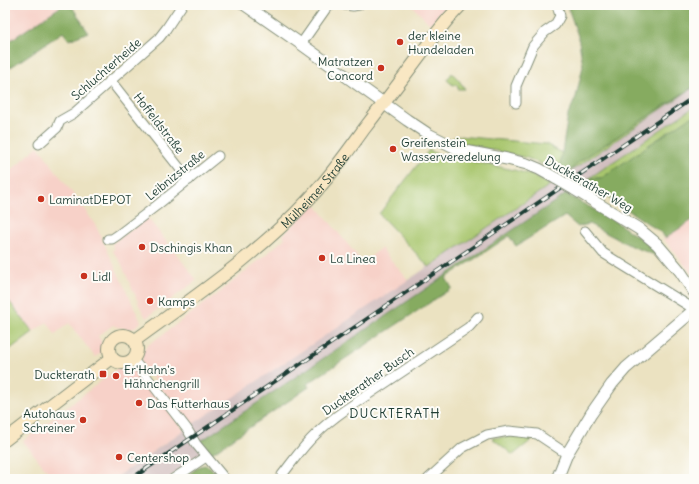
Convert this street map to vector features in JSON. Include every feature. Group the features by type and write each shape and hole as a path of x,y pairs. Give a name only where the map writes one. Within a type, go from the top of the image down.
{"main road":[{"name":"Mülheimer Straße","path":"134,341 215,282 249,255 308,201 337,166 438,32 461,5"},
{"path":"122,335 131,338 134,341 136,344 136,352 132,359 120,362 112,358 109,350 110,342 113,339 122,335"},
{"path":"5,440 112,358"}],"street":[{"name":"Schluchterheide","path":"39,144 57,128 60,121 74,113 159,38 182,5"},
{"name":"Duckterather Weg","path":"245,5 406,120 428,134 460,150 507,159 539,169 639,229 657,244 680,271 694,292"},
{"path":"301,44 327,7 332,5"},
{"path":"345,5 359,5"},
{"path":"516,103 516,86 524,64 533,46 545,32 555,25 560,16 557,5"},
{"name":"Hoffeldstraße","path":"110,80 189,180"},
{"name":"Leibnizstraße","path":"108,239 112,239 118,235 218,156"},
{"path":"557,479 567,454 591,414 612,384 626,368 694,309 603,253 585,231"},
{"name":"Duckterather Busch","path":"281,478 295,458 316,434 329,422 469,327 478,317"},
{"path":"132,359 187,429 206,457 225,479"},
{"path":"428,479 462,448 487,435 509,431 537,434 567,454"},
{"path":"173,479 206,457"}],"shaded area":[{"path":"5,5 63,5 5,44"},
{"path":"411,5 447,5 430,24"},
{"path":"694,87 694,107 384,317 201,456 167,479 114,479 184,430 550,185 553,185 568,173"},
{"path":"38,146 95,224 141,322 134,328 130,329 113,325 98,336 102,343 103,349 102,352 95,357 69,323 55,334 47,322 33,332 5,296 5,176"},
{"path":"315,204 363,263 381,248 409,281 189,427 145,368 142,362 144,350 148,345 219,293 268,253 285,238 283,235"},
{"path":"147,217 197,280 146,318 120,261 112,250 115,249 112,244"},
{"path":"694,219 694,277 663,239"},
{"path":"118,368 132,369 158,399 161,400 184,430 114,479 49,479 52,477 23,441"}],"green space":[{"path":"63,5 71,5 88,32 69,40 63,32 5,71 5,44"},
{"path":"567,5 694,5 694,86 580,161 567,175 559,171 568,115 576,97 583,66 578,36"},
{"path":"452,73 465,89 458,89 457,85 453,85 447,80"},
{"path":"694,87 568,173 580,161"},
{"path":"694,107 694,115 602,178 593,178 582,183"},
{"path":"694,115 694,219 665,238 662,233 601,192 598,194 581,184 593,178 602,178"},
{"path":"458,136 546,144 562,153 559,171 527,158 462,143 452,138"},
{"path":"429,150 437,154 532,175 550,185 429,267 379,214"},
{"path":"566,194 613,220 645,241 660,257 631,246 589,224 578,227 565,216 516,246 509,236 446,278 452,288 307,384 309,387 212,453 207,452 198,443"},
{"path":"5,296 33,332 5,353"},
{"path":"524,436 533,439 513,455 492,438 502,437"},
{"path":"204,465 209,466 220,479 193,479 189,474 198,467"}],"railway":[{"path":"131,479 694,97"}],"place":[{"name":"der kleine Hundeladen","path":"400,42"},
{"name":"Matratzen Concord","path":"381,68"},
{"name":"Greifenstein Wasserveredelung","path":"393,149"},
{"name":"LaminatDEPOT","path":"41,199"},
{"name":"Dschingis Khan","path":"142,247"},
{"name":"La Linea","path":"322,258"},
{"name":"Lidl","path":"84,276"},
{"name":"Kamps","path":"150,301"},
{"name":"Duckterath","path":"103,374"},
{"name":"Er'Hahn's Hähnchengrill","path":"116,376"},
{"name":"Das Futterhaus","path":"139,403"},
{"name":"Autohaus Schreiner","path":"83,420"},
{"name":"Centershop","path":"119,457"}],"district":[{"name":"DUCKTERATH","path":"395,413"}]}
